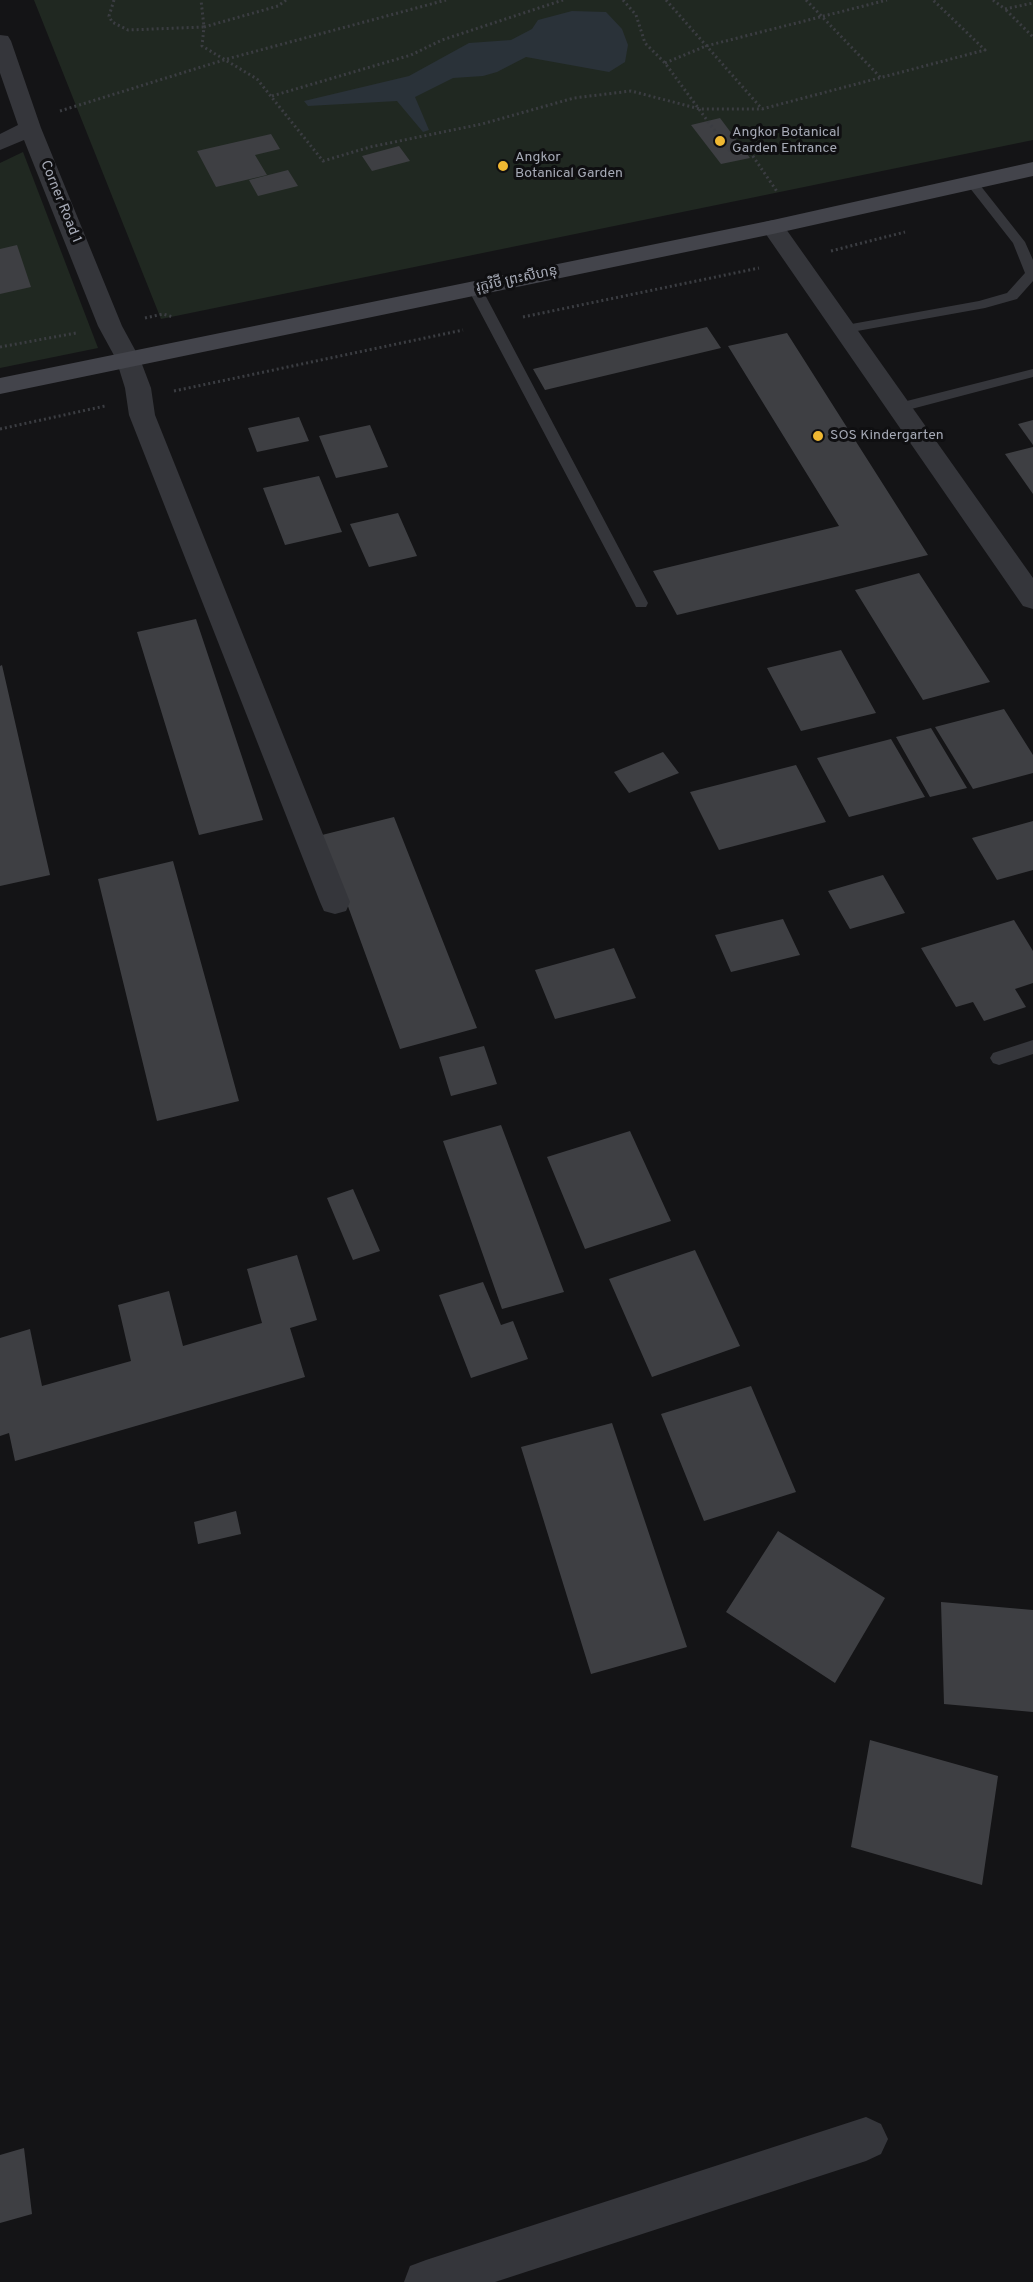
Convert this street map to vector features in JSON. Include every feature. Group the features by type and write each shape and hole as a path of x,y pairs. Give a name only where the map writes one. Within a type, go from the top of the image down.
{"street":[{"name":"Corner Road 1","path":"0,41 30,128 110,326 128,359 140,398 142,415 335,902"},
{"path":"0,142 30,128"},
{"name":"រុក្ខវិថី ព្រះសីហនុ","path":"0,386 773,227 1033,169"},
{"path":"773,227 846,328 1033,599"},
{"path":"426,2282 866,2139"}],"lane":[{"path":"846,328 980,305 1012,296 1032,274 1019,242 972,183"},
{"path":"475,289 641,603"},
{"path":"900,407 1033,373"},
{"path":"999,1058 1033,1047"}],"path":[{"path":"114,0 109,16 112,22 128,30 204,27 278,6 286,0"},
{"path":"201,0 204,27 202,46 257,79 323,161 370,147 482,124 574,98 631,90 700,109 762,109 985,50 933,0"},
{"path":"88,103 227,59 446,0"},
{"path":"272,96 411,55 442,40 563,0"},
{"path":"623,0 636,15 645,43 665,63 729,150 746,146 781,198"},
{"path":"666,0 762,109"},
{"path":"806,0 882,79"},
{"path":"665,63 706,46 887,0"},
{"path":"993,0 1033,37"},
{"path":"1005,9 1033,3"},
{"path":"0,429 796,260"}],"shaded area":[{"name":"Angkor Botanical Garden","path":"34,0 1033,0 1033,140 161,319"},
{"path":"572,11 606,12 622,29 628,45 625,62 609,72 526,57 497,72 483,76 453,78 415,97 429,130 423,132 397,101 308,106 304,101 409,76 469,43 511,40 532,29 538,20"},
{"path":"23,152 98,348 0,368 0,163"}],"building":[{"name":"Angkor Botanical Garden Entrance","path":"720,118 750,158 721,164 691,125"},
{"path":"271,134 280,149 255,155 267,175 216,187 197,151"},
{"path":"399,146 410,161 372,171 362,156"},
{"path":"288,170 298,186 258,196 249,180"},
{"path":"17,245 31,287 0,294 0,249"},
{"path":"707,327 721,348 545,390 533,369"},
{"name":"SOS Kindergarten","path":"787,333 928,555 677,615 653,571 839,526 728,346"},
{"path":"299,417 309,441 257,452 248,428"},
{"path":"1033,420 1033,445 1018,424"},
{"path":"370,425 388,467 336,478 319,436"},
{"path":"1033,447 1033,494 1005,454"},
{"path":"319,476 342,532 285,545 263,488"},
{"path":"398,513 417,556 369,567 350,524"},
{"path":"919,573 990,682 923,700 855,590"},
{"path":"196,619 263,820 199,835 137,632"},
{"path":"841,650 876,713 801,731 767,668"},
{"path":"2,665 50,875 0,886 0,666"},
{"path":"1004,709 1033,755 1033,773 973,789 935,727"},
{"path":"931,728 967,788 930,797 896,737"},
{"path":"891,739 925,797 849,817 817,758"},
{"path":"663,752 679,773 629,793 614,772"},
{"path":"796,765 826,822 719,850 690,792"},
{"path":"394,817 477,1028 400,1049 322,835"},
{"path":"1033,821 1033,870 997,880 972,838"},
{"path":"173,861 239,1101 157,1121 98,879"},
{"path":"883,875 905,913 850,929 828,891"},
{"path":"783,919 800,955 731,972 715,935"},
{"path":"1014,920 1033,951 1033,983 1015,989 1026,1007 984,1021 973,1002 956,1007 921,948"},
{"path":"614,948 636,998 555,1019 535,970"},
{"path":"484,1046 497,1084 451,1096 439,1057"},
{"path":"501,1125 564,1292 502,1309 443,1141"},
{"path":"630,1131 671,1221 585,1249 547,1157"},
{"path":"353,1189 380,1251 353,1260 327,1198"},
{"path":"695,1250 740,1346 652,1377 609,1279"},
{"path":"297,1255 317,1320 290,1328 305,1377 15,1461 9,1433 0,1436 0,1338 30,1329 42,1386 131,1361 118,1305 169,1291 183,1346 262,1323 247,1269"},
{"path":"483,1282 501,1325 513,1321 528,1359 471,1378 439,1295"},
{"path":"751,1386 796,1492 704,1521 661,1414"},
{"path":"612,1423 687,1647 591,1674 521,1447"},
{"path":"236,1511 241,1534 198,1544 194,1522"},
{"path":"778,1531 885,1598 835,1683 726,1612"},
{"path":"941,1602 1033,1610 1033,1712 944,1704"},
{"path":"870,1740 998,1776 982,1885 851,1847"},
{"path":"24,2148 32,2214 0,2223 0,2155"}],"place":[{"name":"Angkor Botanical Garden Entrance","path":"720,141"},
{"name":"Angkor Botanical Garden","path":"503,166"},
{"name":"SOS Kindergarten","path":"818,436"}]}
